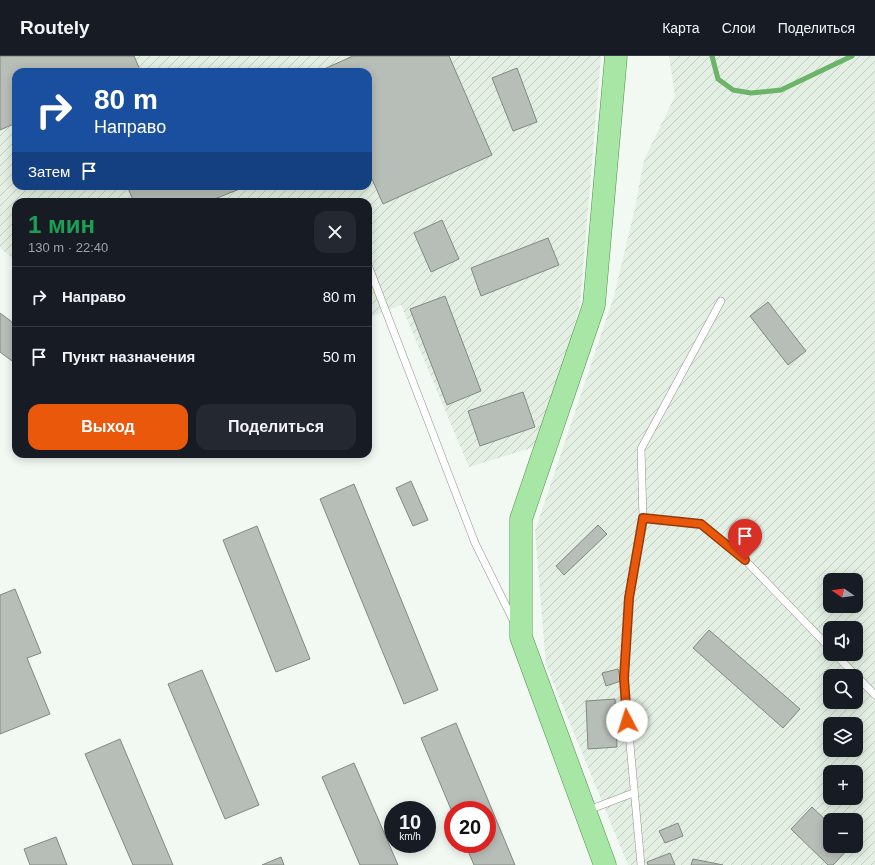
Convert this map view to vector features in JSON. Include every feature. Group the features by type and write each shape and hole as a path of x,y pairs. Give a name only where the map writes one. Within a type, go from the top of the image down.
{"main road":[{"path":"605,865 521,637 521,519 594,305 616,56"}],"lane":[{"path":"372,275 475,543 521,637"},
{"path":"641,865 633,793 624,678 629,598 643,518 641,449 721,301"},
{"path":"643,518 701,524 745,560 823,641"},
{"path":"843,661 875,695"},
{"path":"585,811 633,793"}],"shaded area":[{"path":"0,56 601,56 580,304 541,445 469,467 401,305 372,316 372,198 12,198 12,258 0,248"},
{"path":"669,56 875,56 875,865 628,865 546,665 535,531 614,296 635,208 644,160 675,96"}],"building":[{"path":"0,56 134,56 139,68 12,68 12,125 0,130"},
{"path":"353,56 449,56 492,155 383,204 372,179 372,68 326,68"},
{"path":"517,68 537,122 513,131 492,78"},
{"path":"129,190 237,190 217,198 132,198"},
{"path":"442,220 459,259 431,272 414,233"},
{"path":"548,238 559,265 481,296 471,268"},
{"path":"445,296 481,391 447,405 410,309"},
{"path":"768,302 806,351 788,365 750,316"},
{"path":"0,313 12,322 12,361 0,352"},
{"path":"523,392 535,427 480,446 468,411"},
{"path":"411,481 428,520 413,526 396,488"},
{"path":"354,484 438,690 404,704 320,499"},
{"path":"598,525 607,534 564,575 556,566"},
{"path":"257,526 310,659 276,672 223,540"},
{"path":"15,589 41,653 27,658 50,714 0,734 0,595"},
{"path":"709,630 800,709 783,728 693,648"},
{"path":"618,669 621,681 606,686 602,673"},
{"path":"202,670 259,805 225,819 168,684"},
{"path":"615,699 617,747 588,749 586,701"},
{"path":"456,723 488,801 448,801 421,738"},
{"path":"120,739 173,865 133,865 85,754"},
{"path":"354,763 384,833 384,853 393,853 398,865 360,865 322,777"},
{"path":"812,807 823,817 823,853 844,853 833,865 828,865 791,829"},
{"path":"496,819 515,865 474,865 469,853 496,853"},
{"path":"678,823 683,836 665,843 659,831"},
{"path":"56,837 67,865 30,865 24,849"},
{"path":"670,853 675,865 648,865 647,862"},
{"path":"281,857 284,865 262,865"},
{"path":"693,859 723,865 691,865"}],"waterway":[{"path":"712,56 718,79 733,90 751,93 781,90 852,56"}],"route":[{"path":"627,721 624,678 629,598 643,518 701,524 745,560"}]}
